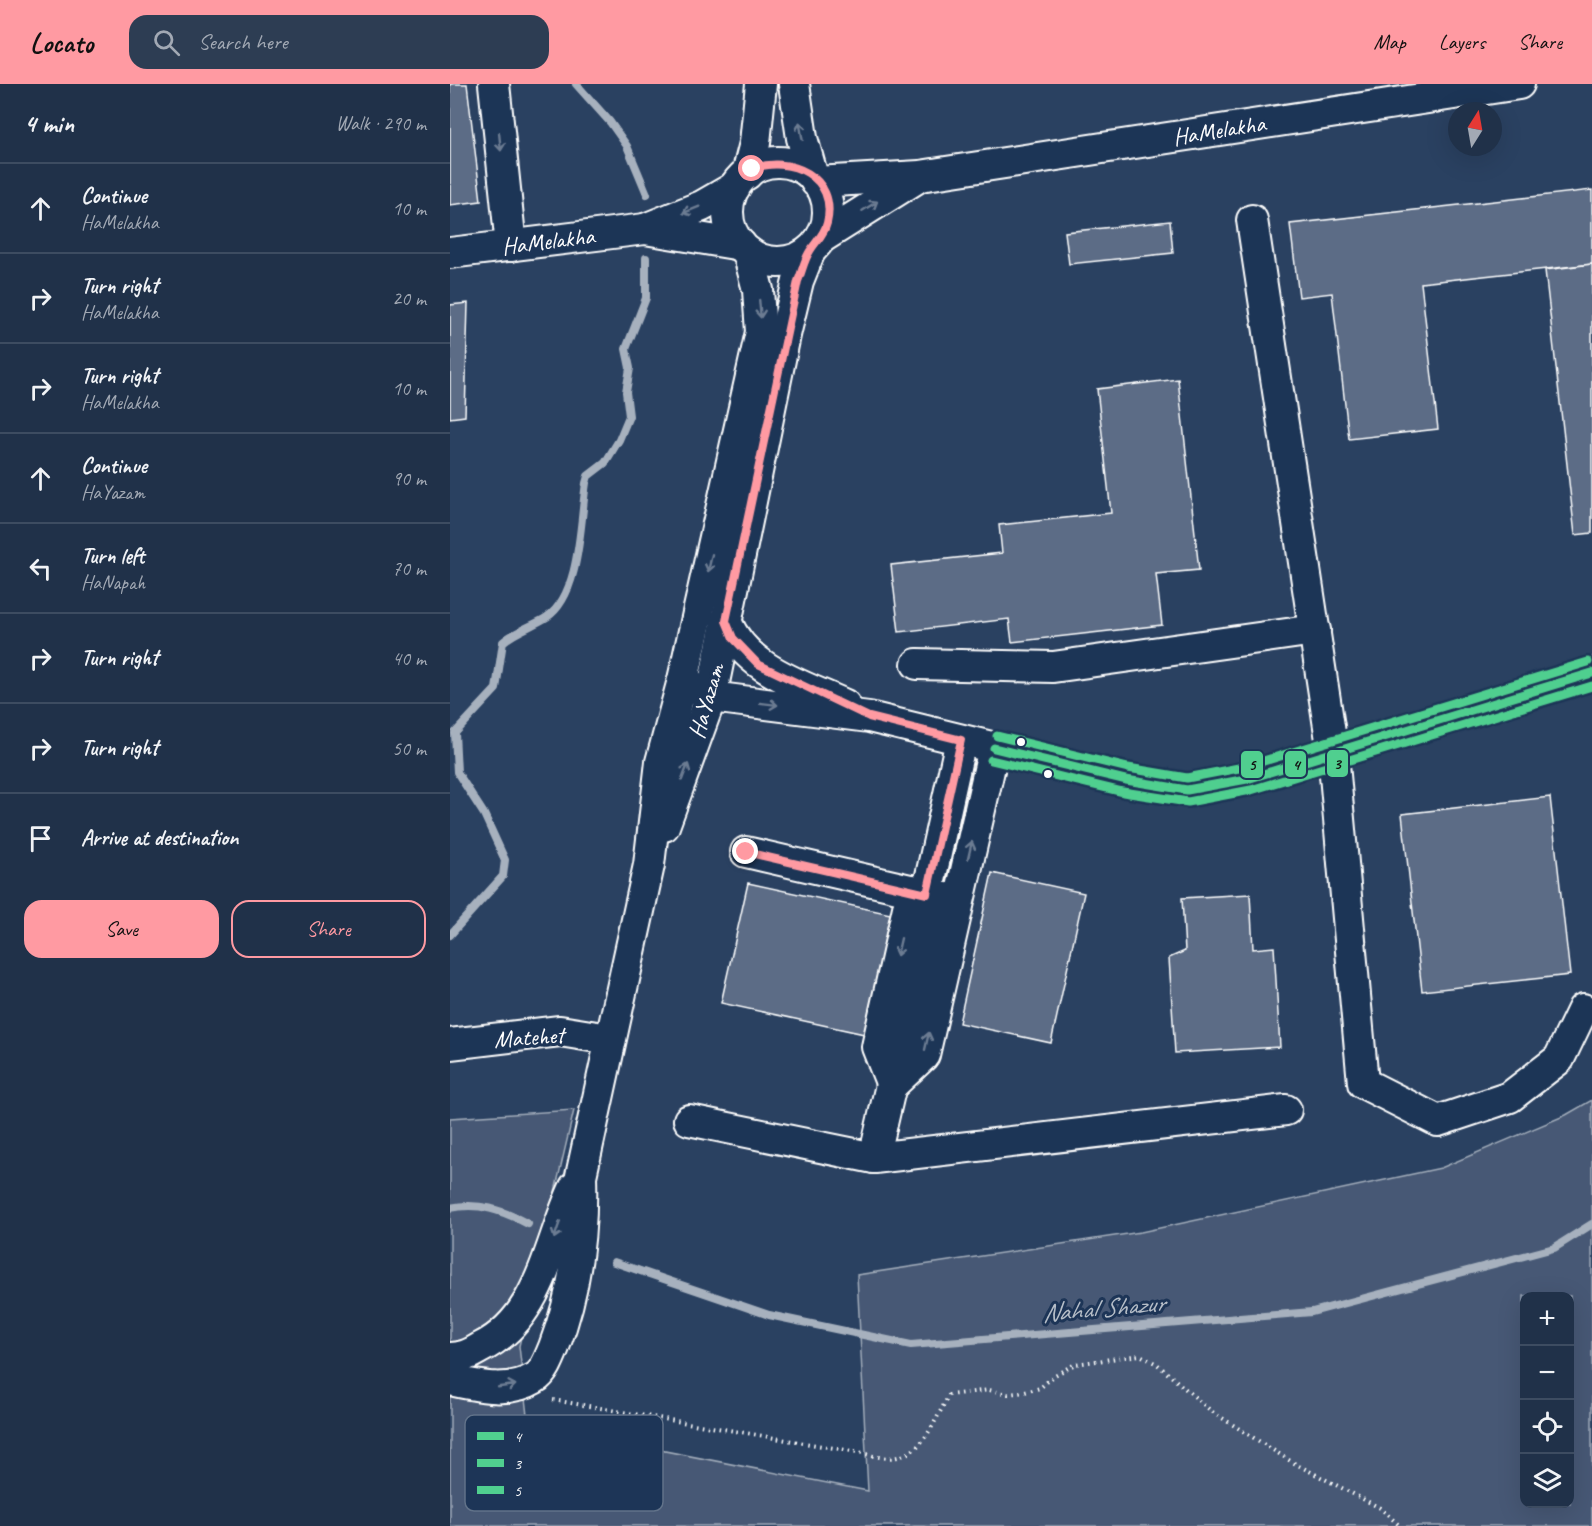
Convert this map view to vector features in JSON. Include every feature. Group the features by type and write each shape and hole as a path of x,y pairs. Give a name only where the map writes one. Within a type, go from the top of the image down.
{"street":[{"path":"494,84 511,246"},
{"path":"744,249 730,226 728,210 755,143 761,84"},
{"path":"794,84 802,138 815,179 823,190 828,206 827,223 815,245"},
{"name":"HaMelakha","path":"450,253 645,229 702,206 767,163 783,163 799,167 815,179 920,176 1519,84"},
{"name":"HaMelakha","path":"645,229 744,249 762,260 779,262 795,259 920,176"},
{"path":"1252,220 1333,753 1363,1083 1438,1120 1510,1097 1559,1059 1583,1009"},
{"name":"HaYazam","path":"648,866 711,697 785,335 798,281 815,245"},
{"name":"HaYazam","path":"581,1176 648,866 661,762 683,680 762,332 758,290 744,249"},
{"path":"726,621 733,638 758,664 869,717"},
{"path":"917,664 1053,667 1315,630"},
{"path":"683,680 711,697 869,717 1126,780 1187,790 1247,779 1592,673"},
{"path":"874,1158 892,1085 924,1055 933,895 961,740"},
{"path":"892,1085 877,1047 933,895 994,748"},
{"path":"746,852 933,895"},
{"name":"Matehet","path":"450,1044 560,1031 609,1039"},
{"path":"689,1120 874,1158 1286,1110"},
{"path":"450,1358 461,1358 496,1341 517,1320 531,1300 564,1210 581,1176"},
{"path":"450,1380 484,1388 513,1386 537,1377 550,1358 566,1317 576,1269 582,1210 581,1176"}],"path":[{"path":"663,1419 863,1453 883,1460 899,1458 923,1443 949,1395 988,1390 1008,1394 1025,1392 1040,1388 1055,1375 1075,1364 1140,1355 1157,1364 1211,1411 1292,1462 1380,1508 1400,1526"},
{"path":"543,1398 642,1415"}],"shaded area":[{"path":"1592,1100 1592,1526 450,1526 450,1118 574,1110 519,1346 527,1415 465,1415 465,1511 663,1511 663,1451 868,1491 857,1275 1141,1232 1441,1168 1566,1115"}],"building":[{"path":"450,84 467,84 481,201 450,205"},
{"path":"1592,190 1592,264 1421,283 1438,429 1349,439 1332,293 1299,297 1290,224"},
{"path":"1170,221 1173,253 1069,264 1065,232"},
{"path":"1592,264 1592,533 1575,535 1545,270"},
{"path":"468,303 465,416 450,418 450,305"},
{"path":"1178,379 1199,570 1156,574 1162,625 1012,642 1009,619 899,632 891,565 1002,553 999,525 1111,513 1097,389"},
{"path":"1550,797 1570,975 1422,991 1402,814"},
{"path":"992,873 1084,893 1051,1043 959,1023"},
{"path":"748,883 895,915 869,1035 721,1003"},
{"path":"1250,894 1253,949 1274,947 1280,1047 1175,1053 1169,958 1185,951 1182,898"}],"waterway":[{"path":"576,84 610,122 627,146 647,194"},
{"path":"450,935 503,876 505,860 484,814 457,772 455,733 496,689 503,642 547,617 567,592 577,556 588,476 605,463 619,440 629,416 626,392 630,368 626,349 646,298 646,258"},
{"name":"Nahal Shazur","path":"450,1208 461,1206 490,1208 528,1224"},
{"name":"Nahal Shazur","path":"614,1262 769,1315 911,1345 1312,1312 1554,1248 1592,1224"}],"transit line":[{"name":"5","path":"997,736 1128,768 1187,778 1244,767 1588,662"},
{"name":"4","path":"994,748 1126,780 1187,790 1247,779 1592,673"},
{"name":"3","path":"991,760 1123,792 1188,802 1251,790 1592,686"}],"route":[{"path":"746,852 927,894 961,740 869,717 758,664 733,638 726,621 746,517 798,281 810,251 821,238 827,223 828,206 823,190 813,177 799,167 783,163 767,163 752,169"}]}
